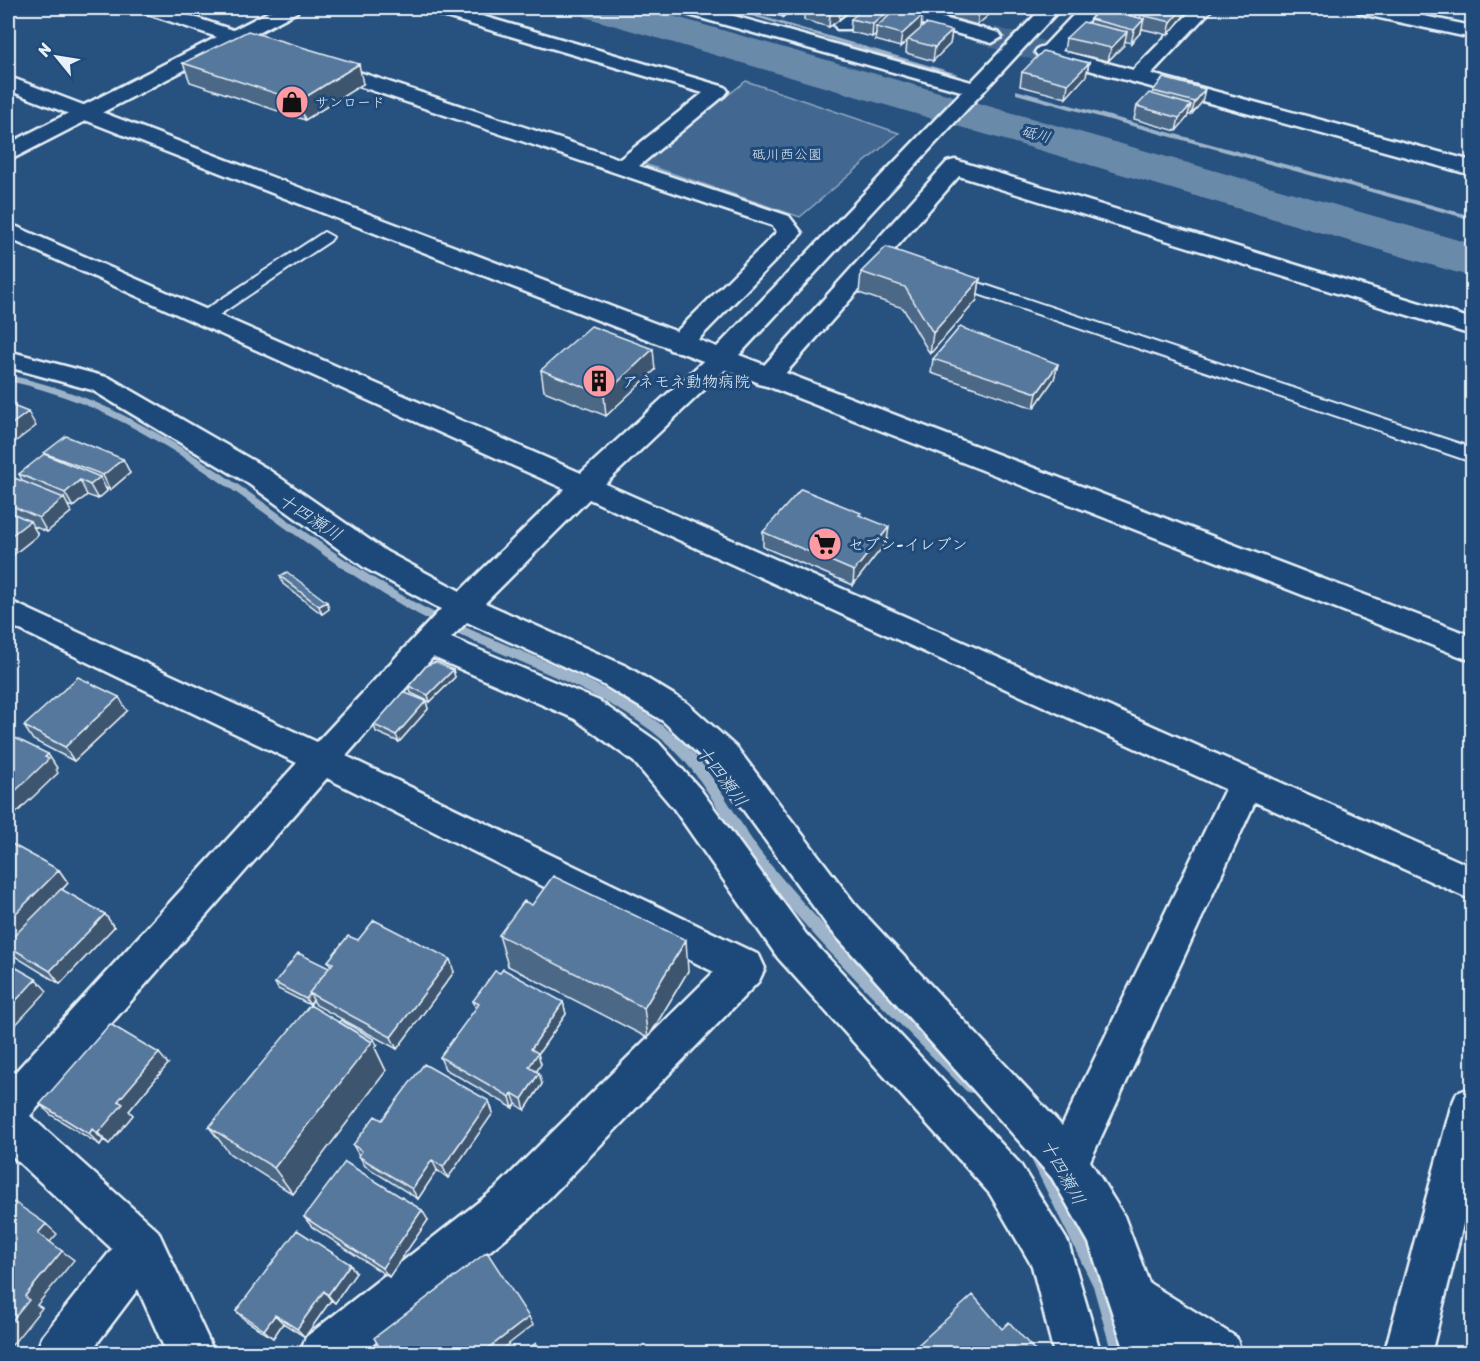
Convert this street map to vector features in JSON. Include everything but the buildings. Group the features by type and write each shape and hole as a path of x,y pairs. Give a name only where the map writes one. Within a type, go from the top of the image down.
{"street":[{"path":"149,8 781,221 790,233 679,344"},
{"path":"8,152 290,8"},
{"path":"436,8 718,91 624,167"},
{"path":"686,8 973,92"},
{"path":"844,25 867,8"},
{"path":"886,8 992,38"},
{"path":"8,1110 428,641 585,486 720,360 1052,8"},
{"path":"1090,8 1046,53 1473,168"},
{"path":"1137,77 1204,8"},
{"path":"1361,8 1473,32"},
{"path":"8,83 1473,649"},
{"path":"767,378 890,258 955,167 1473,327"},
{"path":"8,230 1473,884"},
{"path":"8,359 101,384 256,475 376,560 462,606 614,675 675,712 725,758 842,916 1067,1163 1108,1232 1150,1353"},
{"path":"8,611 323,760 745,968 511,1205 323,1353"},
{"path":"428,641 587,710 646,752 687,799 792,946 1005,1179 1052,1258 1077,1353"},
{"path":"1067,1163 1246,783"},
{"path":"1407,1353 1473,1107"},
{"path":"8,1124 142,1247 192,1353"},
{"path":"59,1353 142,1247"},
{"path":"1133,1300 1219,1353"}],"lane":[{"path":"203,317 324,237"},
{"path":"934,273 1473,455"}],"green space":[{"name":"砥川西公園","path":"746,81 899,133 800,217 641,163"}],"waterway":[{"name":"砥川","path":"600,8 1472,261"},
{"path":"728,8 954,74"},
{"path":"1019,92 1472,218"},
{"name":"十四瀬川","path":"8,378 55,389 104,408 150,432 237,489 322,550 410,605 603,695 662,732 692,761 749,847 785,893 863,977 971,1086"},
{"name":"十四瀬川","path":"1037,1155 1101,1284 1121,1354"}],"tunnel":[{"path":"992,37 1044,52"}],"place":[{"name":"サンロード","path":"292,102"},
{"name":"アネモネ動物病院","path":"599,381"},
{"name":"セブン-イレブン","path":"825,544"}]}
